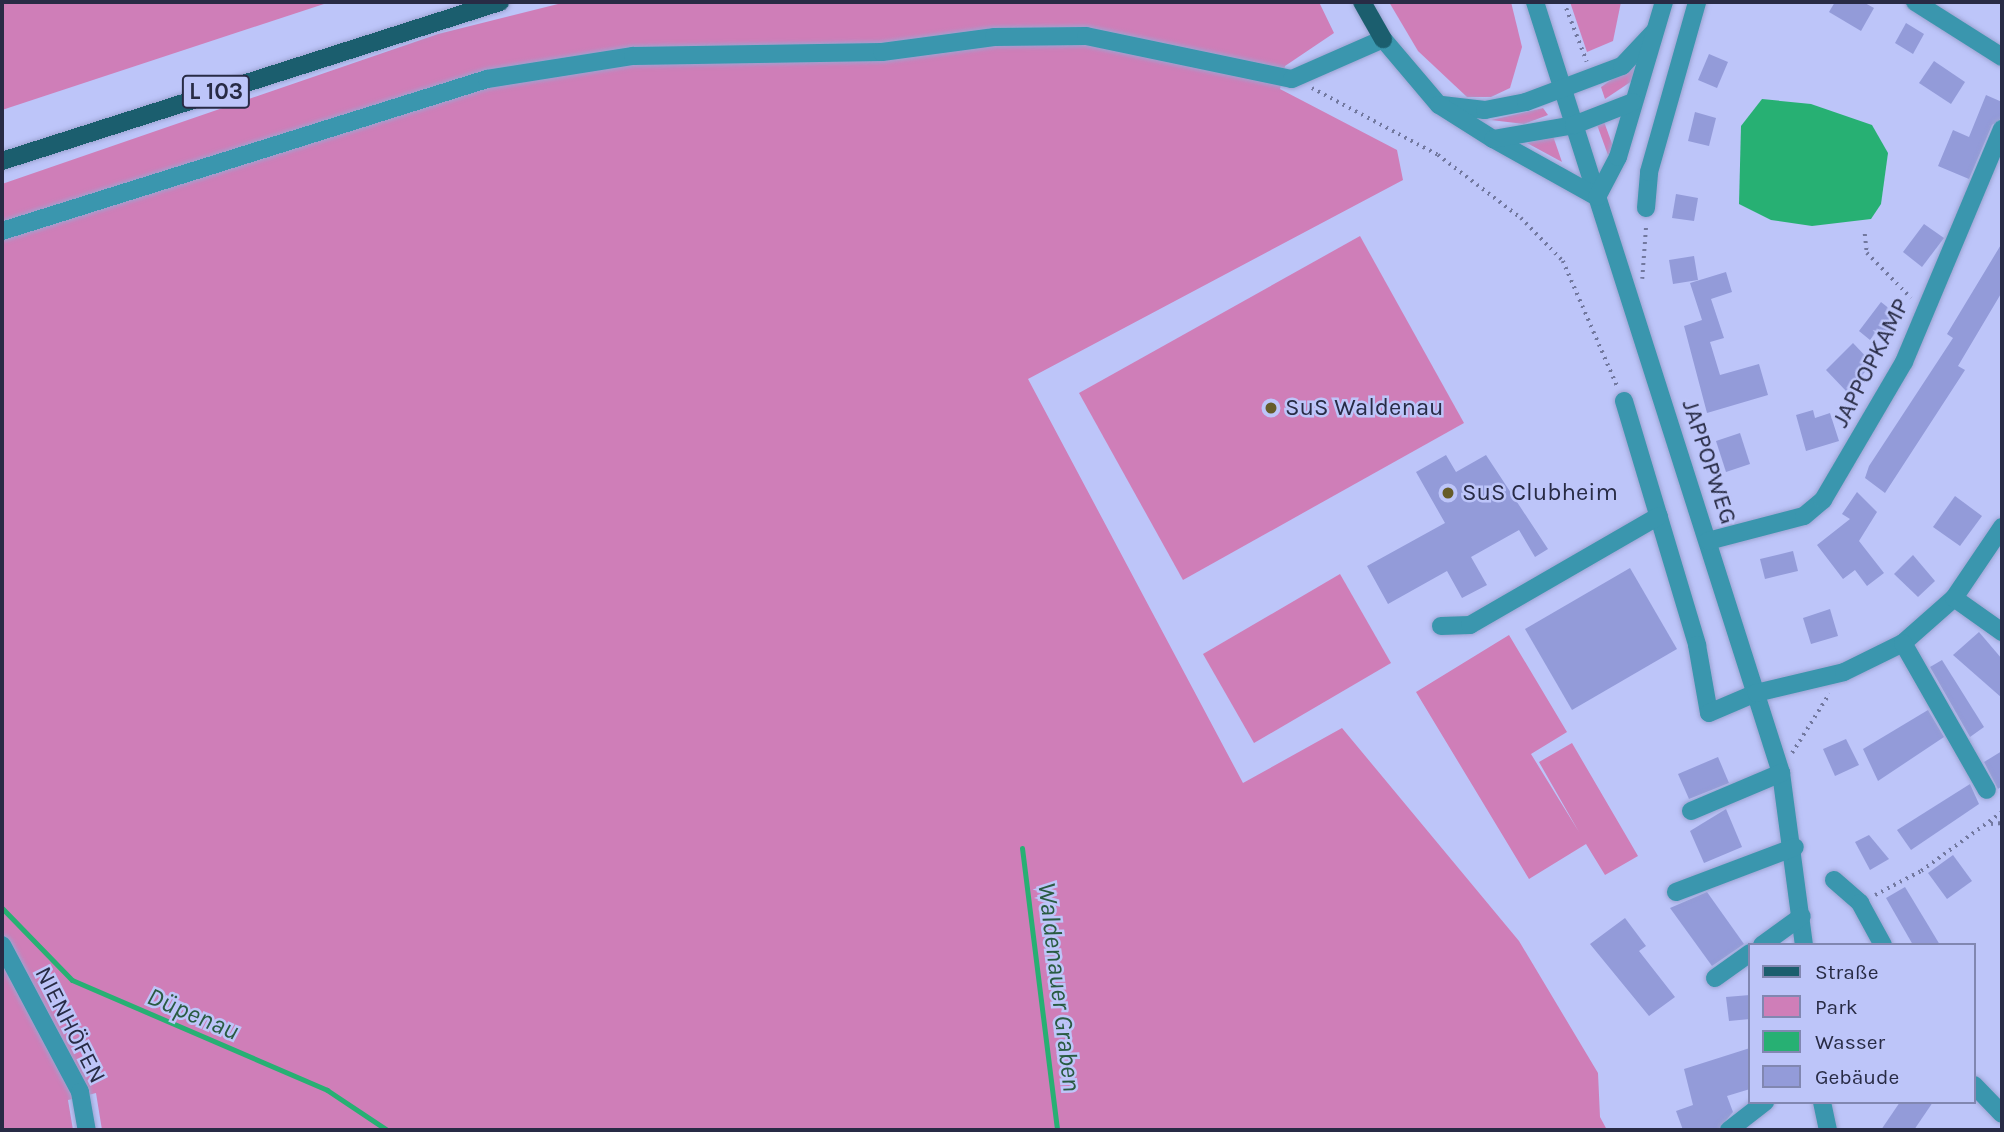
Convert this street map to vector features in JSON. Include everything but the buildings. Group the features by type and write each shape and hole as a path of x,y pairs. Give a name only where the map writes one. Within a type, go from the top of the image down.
{"main road":[{"name":"L 103","path":"2,161 500,2"},
{"path":"1363,2 1383,39"}],"street":[{"name":"JAPPOPWEG","path":"1535,2 1781,774 1795,847 1804,943"},
{"path":"2,231 487,79 632,56 882,52 994,37 1086,36 1292,79 1383,39 1439,105 1493,139 1597,197 1618,157 1664,2"},
{"path":"1646,208 1649,172 1697,2"},
{"path":"1915,2 2000,47"},
{"path":"1439,105 1485,110 1593,79 1622,65 1654,32"},
{"path":"1493,139 1574,125 1633,102"},
{"name":"JAPPOPKAMP","path":"1708,541 1804,516 1824,500 1877,411 1927,306 2002,129"},
{"path":"1624,401 1697,645 1710,713 1756,693 1844,672 1903,643 1954,598 2002,527"},
{"path":"1441,626 1470,625 1659,516"},
{"path":"1954,598 2002,632"},
{"path":"1903,643 1987,790"},
{"path":"1691,811 1781,774"},
{"path":"1676,892 1795,847"},
{"path":"1834,880 1860,903 1882,943"},
{"path":"1765,943 1802,916"},
{"name":"NIENHÖFEN","path":"2,946 80,1092 87,1130"},
{"path":"1715,978 1748,954"},
{"path":"1976,1087 2002,1114"},
{"path":"1729,1130 1762,1104"},
{"path":"1822,1104 1828,1130"}],"path":[{"path":"1564,2 1593,79"},
{"path":"1292,79 1438,155 1521,218 1563,261 1624,401"},
{"path":"1642,279 1646,208"},
{"path":"1865,234 1867,253 1927,306"},
{"path":"1781,774 1844,672"},
{"path":"1860,903 1921,872 2002,812"},
{"path":"1989,824 2002,823"}],"green space":[{"path":"2,2 330,2 2,110"},
{"path":"566,2 1319,2 1334,33 1285,66 1280,89 1397,150 1403,180 1028,379 1243,783 1342,728 1519,941 1598,1073 1600,1117 1607,1130 102,1130 96,1093 68,1100 73,1130 2,1130 2,184 438,34"},
{"path":"1389,2 1511,2 1522,47 1510,88 1491,97 1467,97 1418,51"},
{"path":"1570,2 1621,2 1613,41 1587,52"},
{"path":"1638,61 1635,79 1605,99 1601,87"},
{"path":"1543,108 1548,115 1524,124 1491,120"},
{"path":"1603,119 1615,152 1608,155 1596,122"},
{"path":"1553,136 1562,162 1527,143"},
{"name":"SuS Waldenau","path":"1360,236 1464,423 1183,580 1079,393"},
{"path":"1340,574 1391,663 1254,743 1203,654"},
{"path":"1509,635 1567,732 1531,754 1579,832 1539,762 1572,743 1638,856 1605,875 1586,844 1529,879 1416,692"}],"water":[{"path":"1762,99 1811,104 1872,125 1888,153 1881,204 1871,219 1812,226 1771,220 1739,204 1741,126"}],"waterway":[{"name":"Waldenauer Graben","path":"1022,848 1057,1130"},
{"name":"Düpenau","path":"2,908 72,980 327,1090 387,1130"}],"place":[{"name":"SuS Waldenau","path":"1271,408"},
{"name":"SuS Clubheim","path":"1448,493"}]}
